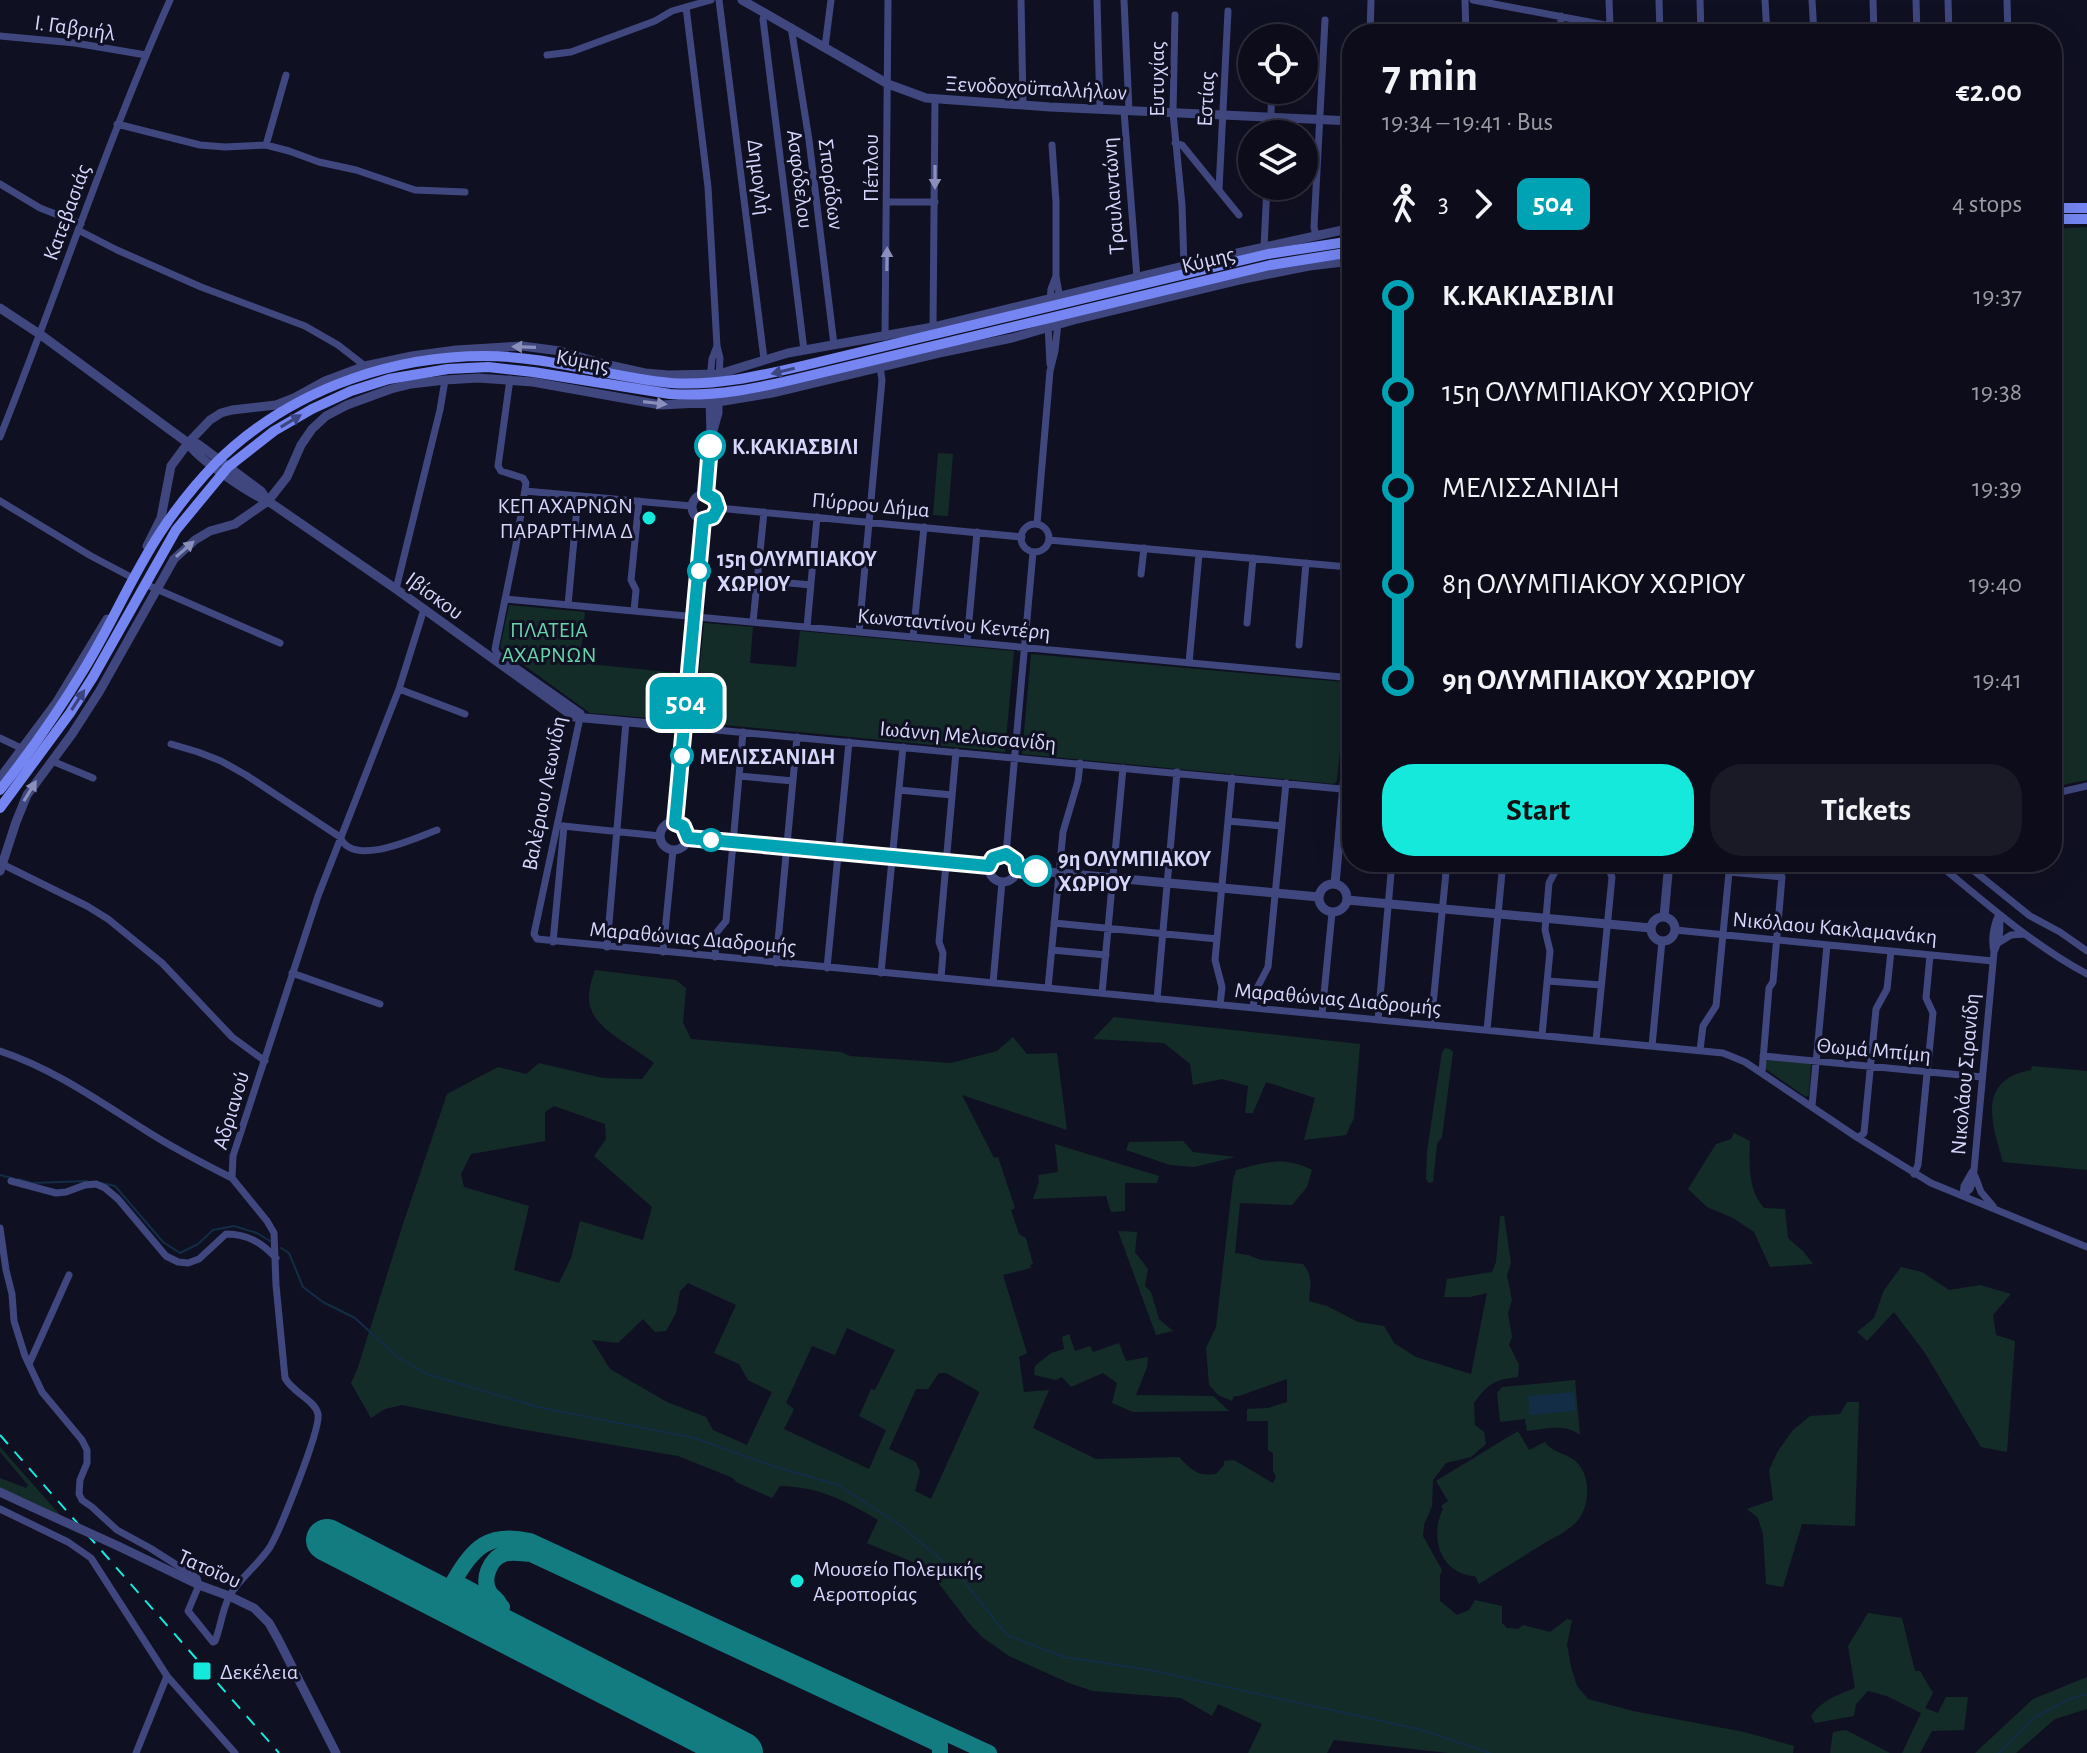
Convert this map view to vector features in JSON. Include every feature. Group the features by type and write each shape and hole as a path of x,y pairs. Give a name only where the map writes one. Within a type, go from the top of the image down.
{"main road":[{"path":"2062,208 2087,208"},
{"path":"2062,219 2087,219"},
{"name":"Κύμης","path":"1054,312 1268,254 1342,242"},
{"name":"Κύμης","path":"0,790 83,671 158,536 178,508 221,467 274,431 321,404 368,385 423,372 488,367 661,393 714,389 802,366 1270,265 1342,254"},
{"name":"Κύμης","path":"0,808 78,701 150,587 176,530 221,467"}],"street":[{"name":"Κατεβασιάς","path":"0,437 41,335 117,124 170,0"},
{"path":"547,55 571,52 655,21 672,11 711,0"},
{"name":"Δημογλή","path":"719,0 764,359"},
{"name":"Ξενοδοχοϋπαλλήλων","path":"742,0 888,84 918,96 1100,110 1342,120"},
{"path":"825,47 831,0"},
{"name":"Πέπλου","path":"885,337 888,0"},
{"path":"1021,0 1023,105"},
{"path":"1097,0 1100,110"},
{"name":"Τραυλαντώνη","path":"1124,0 1137,278"},
{"path":"1370,24 1371,0"},
{"path":"1465,0 1466,24"},
{"path":"1473,0 1605,24"},
{"path":"1609,0 1610,24"},
{"path":"1659,0 1660,24"},
{"path":"1700,0 1701,24"},
{"path":"1765,0 1766,24"},
{"path":"1812,0 1813,24"},
{"path":"1873,0 1874,24"},
{"path":"1916,0 1917,24"},
{"path":"1948,0 1949,24"},
{"path":"2007,0 2008,24"},
{"path":"686,7 708,187 717,346 712,359 714,389 706,494"},
{"name":"Εστίας","path":"1219,189 1228,11"},
{"name":"Ασφόδελου","path":"765,13 763,19 804,350"},
{"name":"Ευτυχίας","path":"1175,15 1173,113 1184,266"},
{"path":"1561,16 1561,24"},
{"path":"1316,236 1325,20"},
{"name":"Σποράδων","path":"791,27 809,140 834,345"},
{"name":"Ι. Γαβριήλ","path":"0,36 75,43 146,55"},
{"path":"266,145 286,75"},
{"path":"933,327 935,99"},
{"path":"1271,104 1271,120"},
{"path":"117,124 200,145 266,145 415,190 465,192"},
{"name":"Ευτυχίας","path":"1175,143 1182,145 1239,215"},
{"path":"1037,524 1056,276 1052,145"},
{"path":"0,184 117,250 201,287 305,326 338,345 365,366"},
{"path":"1264,247 1266,200"},
{"path":"888,202 935,202"},
{"path":"0,778 71,680 161,518 171,466 188,443 221,413 276,405 365,366 456,350 522,346 560,351 645,373 668,375 714,389 772,393 880,367 1054,312 1137,278 1342,230"},
{"path":"265,1061 232,1037 162,963 108,919 1,865 27,795 99,692 150,587 188,545 210,531 235,524 268,501 287,477 306,437 326,416 391,389 445,380 510,379 649,403 678,405 714,389 764,359 804,350 933,327 1054,312 1342,263"},
{"name":"Ιβίσκου","path":"0,308 188,443 198,444 221,467 261,491 268,501 574,717 580,718"},
{"path":"859,632 882,380 880,367"},
{"path":"510,379 498,464 501,471 523,478 525,491 691,506"},
{"path":"396,589 445,380"},
{"name":"Βαλέριου Λεωνίδη","path":"525,491 494,644 496,652 580,711 561,826 534,934 537,939"},
{"path":"706,494 715,499 718,508 713,517 703,520 693,514 691,506 695,498 706,494"},
{"path":"568,605 578,496"},
{"path":"0,501 129,576"},
{"path":"634,611 636,590 631,580 639,501"},
{"name":"Πύρρου Δήμα","path":"718,508 1022,537"},
{"path":"753,622 764,512"},
{"path":"807,627 817,517"},
{"path":"675,823 703,520"},
{"path":"1037,524 1048,531 1049,540 1044,549 1033,552 1025,547 1022,537 1028,526 1037,524"},
{"path":"913,637 924,527"},
{"path":"967,642 977,532"},
{"path":"1049,540 1306,563 1342,563"},
{"path":"1141,574 1144,548"},
{"path":"1006,854 1033,552"},
{"path":"1189,663 1199,554"},
{"path":"1247,623 1253,558"},
{"path":"1299,645 1306,563"},
{"path":"757,580 811,585"},
{"path":"150,587 280,643"},
{"name":"Κωνσταντίνου Κεντέρη","path":"505,599 1342,677"},
{"name":"Αδριανού","path":"229,1596 276,1536 319,1417 315,1406 292,1388 284,1373 276,1285 276,1241 271,1227 232,1178 233,1156 292,973 340,837 399,689 424,609"},
{"path":"399,689 465,714"},
{"name":"Ιωάννη Μελισσανίδη","path":"580,718 1342,788"},
{"path":"607,947 626,722"},
{"path":"715,957 717,932 726,921 743,732"},
{"path":"776,963 797,737"},
{"path":"0,738 23,749"},
{"path":"827,968 849,742"},
{"path":"171,744 221,761 246,775 340,837 349,849 369,851 437,830"},
{"path":"881,973 903,747"},
{"path":"941,978 943,953 939,942 956,752"},
{"path":"52,761 93,778"},
{"path":"1048,988 1063,832 1080,763"},
{"path":"1102,993 1123,768"},
{"path":"1157,999 1177,772"},
{"path":"739,776 793,781"},
{"path":"1220,1005 1222,987 1215,960 1232,778"},
{"path":"1253,1008 1255,992 1268,967 1286,783"},
{"path":"2062,792 2087,786"},
{"path":"899,790 952,795"},
{"path":"1228,821 1282,826"},
{"path":"675,823 683,826 688,838 684,846 673,850 663,845 660,836 663,827 675,823"},
{"path":"553,942 561,826 660,836"},
{"path":"1335,884 1342,833"},
{"path":"688,838 989,866"},
{"path":"663,952 673,850"},
{"path":"1006,854 1016,861 1017,869 1012,879 1002,882 992,877 989,866 993,858 1006,854"},
{"path":"1017,869 1319,897"},
{"path":"1378,1020 1391,872"},
{"path":"1431,1025 1446,872"},
{"path":"1487,1030 1502,872"},
{"path":"1542,1035 1550,951 1545,930 1549,883 1555,872"},
{"path":"1596,1041 1612,877 1610,872"},
{"path":"1664,917 1668,872"},
{"path":"1700,1050 1703,1026 1716,1006 1729,872 1782,877 1762,1072"},
{"path":"1948,872 2024,934 2087,974"},
{"path":"1974,872 2030,916 2087,951"},
{"path":"993,983 1002,882"},
{"path":"1335,884 1344,889 1347,900 1341,910 1332,913 1321,906 1319,897 1325,887 1335,884"},
{"path":"1347,900 1651,928"},
{"path":"1322,1014 1332,913"},
{"name":"Νικολάου Σιρανίδη","path":"1993,956 2001,928 1999,914"},
{"name":"Νικολάου Σιρανίδη","path":"1963,1196 1970,1189 1973,1170 1992,943 1999,914"},
{"path":"1664,917 1672,922 1675,930 1669,940 1662,941 1653,937 1651,928 1655,920 1664,917"},
{"path":"1054,923 1217,939"},
{"name":"Νικόλαου Κακλαμανάκη","path":"1675,930 1930,955 1993,956"},
{"path":"1998,943 2011,935 2024,934"},
{"name":"Μαραθώνιας Διαδρομής","path":"537,939 1723,1053 1735,1056 1762,1072 1858,1138 1938,1187 2087,1247"},
{"path":"1652,1046 1662,941"},
{"path":"1812,1106 1827,945"},
{"path":"1052,950 1106,955"},
{"path":"1858,1138 1864,1133 1876,1009 1887,989 1891,951"},
{"path":"1914,1174 1918,1165 1933,1013 1926,998 1930,955"},
{"path":"292,973 380,1004"},
{"path":"1548,981 1601,985"},
{"path":"0,1051 23,1058 190,1157 232,1178"},
{"name":"Θωμά Μπίμη","path":"1763,1056 1982,1077"},
{"path":"1973,1170 1981,1192 1998,1211"},
{"path":"11,1181 56,1193 85,1185 96,1184 105,1188 166,1256 178,1262 188,1263 199,1259 226,1234 251,1238 276,1258"},
{"path":"0,1228 18,1338 42,1392 87,1450 87,1463 78,1490 82,1500 117,1530 197,1578 199,1585 188,1611 213,1642 229,1596"},
{"path":"29,1364 69,1275"},
{"name":"Τατοΐου","path":"0,1492 254,1608 269,1623 336,1753"},
{"path":"0,1509 68,1542 91,1558 167,1676 235,1753"},
{"path":"136,1753 167,1676"}],"green space":[{"path":"2087,227 2087,780 2062,785 2062,228"},
{"path":"938,453 953,454 948,516 933,515"},
{"name":"ΠΛΑΤΕΙΑ ΑΧΑΡΝΩΝ","path":"509,605 585,612 580,663 678,673 674,720 590,713 500,648"},
{"path":"704,623 753,627 750,663 796,667 800,631 1014,651 1005,752 694,722"},
{"path":"1031,654 1342,682 1342,730 1337,781 1334,784 1022,754"},
{"path":"595,970 676,980 686,988 683,1023 691,1039 951,1063 997,1051 1013,1037 1027,1054 1057,1053 1067,1130 962,1095 994,1158 998,1157 1015,1208 1011,1210 1019,1234 1026,1238 1033,1264 1031,1268 1003,1275 1027,1353 1019,1357 1024,1392 1049,1390 1033,1428 1096,1459 1179,1457 1195,1472 1204,1474 1216,1474 1224,1461 1234,1460 1273,1483 1276,1477 1273,1453 1268,1450 1268,1421 1247,1421 1247,1409 1268,1408 1287,1402 1287,1379 1234,1396 1232,1401 1218,1395 1209,1385 1206,1348 1216,1327 1236,1170 1283,1162 1312,1170 1307,1187 1292,1205 1240,1203 1235,1253 1261,1260 1303,1264 1310,1278 1309,1301 1327,1306 1358,1322 1384,1326 1394,1343 1416,1357 1471,1374 1487,1293 1470,1297 1444,1297 1447,1279 1492,1272 1496,1262 1500,1216 1504,1216 1511,1263 1507,1275 1512,1300 1508,1313 1512,1337 1509,1345 1519,1365 1518,1377 1493,1384 1474,1403 1475,1425 1484,1432 1486,1444 1471,1457 1446,1463 1433,1480 1432,1506 1423,1536 1442,1570 1440,1601 1457,1615 1469,1610 1475,1600 1502,1606 1502,1623 1507,1628 1518,1629 1523,1625 1550,1632 1567,1619 1572,1620 1567,1645 1571,1667 1577,1686 1588,1699 1633,1711 1744,1732 1794,1746 1793,1753 1448,1753 1334,1740 1327,1753 1248,1753 1262,1724 1218,1704 1212,1716 1181,1698 1093,1691 1009,1656 982,1637 937,1581 915,1563 867,1543 878,1520 831,1496 780,1486 772,1498 678,1456 402,1405 385,1409 371,1418 351,1383 447,1094 498,1067 526,1074 539,1063 603,1078 642,1079 654,1063 609,1032 595,1017 589,1000","holes":["554,1106 605,1124 606,1139 594,1156 652,1207 643,1240 580,1221 571,1258 559,1283 514,1270 529,1206 464,1187 461,1174 471,1154 545,1141 545,1112","688,1283 736,1305 714,1353 739,1364 748,1380 772,1392 747,1445 713,1430 706,1417 667,1402 610,1369 592,1340 618,1343 643,1319 655,1332 666,1331 676,1313 680,1291","847,1328 895,1350 859,1416 886,1430 869,1469 784,1429 794,1409 786,1403 812,1346 835,1355","939,1373 946,1373 979,1393 931,1499 915,1491 920,1472 916,1462 889,1449 916,1389 928,1389"]},
{"path":"1114,1017 1360,1044 1354,1118 1346,1135 1304,1140 1315,1098 1266,1082 1253,1113 1245,1113 1248,1086 1222,1079 1193,1085 1190,1064 1164,1043 1093,1039"},
{"path":"1445,1048 1453,1052 1442,1137 1437,1144 1433,1182 1429,1183 1426,1179 1427,1151"},
{"path":"1765,1059 1809,1062 1809,1095 1806,1097 1764,1068"},
{"path":"2032,1066 2087,1071 2087,1170 2003,1162 1993,1119 1995,1093 2002,1083 2031,1070"},
{"path":"1734,1133 1750,1141 1751,1177 1759,1201 1764,1208 1785,1209 1788,1238 1813,1264 1770,1267 1754,1232 1733,1218 1707,1207 1688,1189 1716,1144 1731,1139"},
{"path":"1183,1141 1193,1152 1235,1157 1194,1167 1170,1165 1126,1150 1129,1142"},
{"path":"1055,1144 1159,1176 1157,1183 1125,1183 1125,1211 1111,1212 1106,1196 1033,1199 1039,1182 1038,1175 1058,1172"},
{"path":"1118,1231 1137,1232 1135,1252 1148,1269 1145,1286 1151,1292 1159,1319 1173,1331 1156,1335"},
{"path":"1901,1267 1922,1272 1949,1290 1980,1285 2011,1294 1993,1315 1996,1335 2015,1341 2007,1452 1981,1447 1925,1353 1894,1312 1867,1341 1857,1332 1874,1318 1884,1290"},
{"path":"1069,1334 1075,1351 1090,1346 1093,1352 1119,1343 1126,1361 1148,1357 1136,1395 1213,1396 1229,1411 1133,1412 1112,1403 1117,1383 1103,1373 1071,1387 1062,1377 1056,1380 1034,1375 1035,1366 1051,1353 1064,1349 1062,1337"},
{"path":"1575,1380 1580,1435 1561,1428 1527,1431 1525,1419 1500,1422 1497,1393 1502,1387"},
{"path":"1847,1402 1859,1402 1855,1526 1802,1524 1783,1587 1766,1584 1763,1534 1758,1518 1747,1509 1773,1500 1769,1470 1793,1430 1810,1416 1840,1414"},
{"path":"1518,1431 1529,1450 1545,1442 1579,1465 1587,1483 1586,1502 1579,1519 1571,1527 1479,1584 1475,1576 1453,1568 1441,1552 1437,1531 1443,1509 1441,1506 1448,1501 1436,1481"},
{"path":"0,1447 61,1516 0,1488 0,1478 26,1488 28,1485 0,1452"},
{"path":"1868,1613 1902,1618 1915,1671 1920,1671 1933,1693 1925,1708 1938,1713 1946,1697 1968,1697 1964,1730 1932,1731 1920,1753 1902,1753 1921,1713 1887,1696 1868,1691 1856,1704 1854,1716 1815,1723 1811,1717 1819,1707 1855,1688 1848,1646"},
{"path":"2087,1677 2087,1709 2055,1719 2016,1753 1975,1753 2033,1699"},
{"path":"1846,1730 1890,1753 1830,1753 1833,1732"}],"water":[{"path":"1574,1392 1576,1411 1530,1415 1528,1396"}],"waterway":[{"path":"0,1175 12,1178"},
{"path":"18,1179 32,1183 87,1181"},
{"path":"101,1183 115,1186 163,1242 180,1253 198,1244 213,1230 234,1226 270,1241"},
{"path":"281,1248 289,1253 303,1287 323,1302 355,1318 396,1356 427,1374 538,1407 694,1438 838,1485 900,1525 958,1574 1007,1635 1064,1657 1150,1670 1422,1730 1490,1753"},
{"path":"1999,1753 2032,1719 2067,1700 2087,1694"}],"taxiway":[{"path":"502,1607 454,1581 468,1559 484,1545 504,1539 530,1541 989,1753"},
{"path":"499,1603 487,1588 491,1565 507,1553 531,1554 934,1742 940,1745 940,1753"}],"runway":[{"path":"327,1540 742,1753"}],"railway":[{"path":"0,1435 279,1753"}],"bus line":[{"name":"504","path":"710,446 706,494 715,499 718,508 713,517 703,520 675,823 683,826 688,838 989,866 997,855 1006,854 1016,861 1017,869 1036,871"}],"place":[{"name":"Κ.ΚΑΚΙΑΣΒΙΛΙ","path":"710,446"},
{"name":"ΚΕΠ ΑΧΑΡΝΩΝ ΠΑΡΑΡΤΗΜΑ Δ","path":"649,518"},
{"name":"15η ΟΛΥΜΠΙΑΚΟΥ ΧΩΡΙΟΥ","path":"699,571"},
{"name":"ΜΕΛΙΣΣΑΝΙΔΗ","path":"682,756"},
{"name":"9η ΟΛΥΜΠΙΑΚΟΥ ΧΩΡΙΟΥ","path":"1036,871"},
{"name":"Μουσείο Πολεμικής Αεροπορίας","path":"797,1581"},
{"name":"Δεκέλεια","path":"202,1671"}]}
